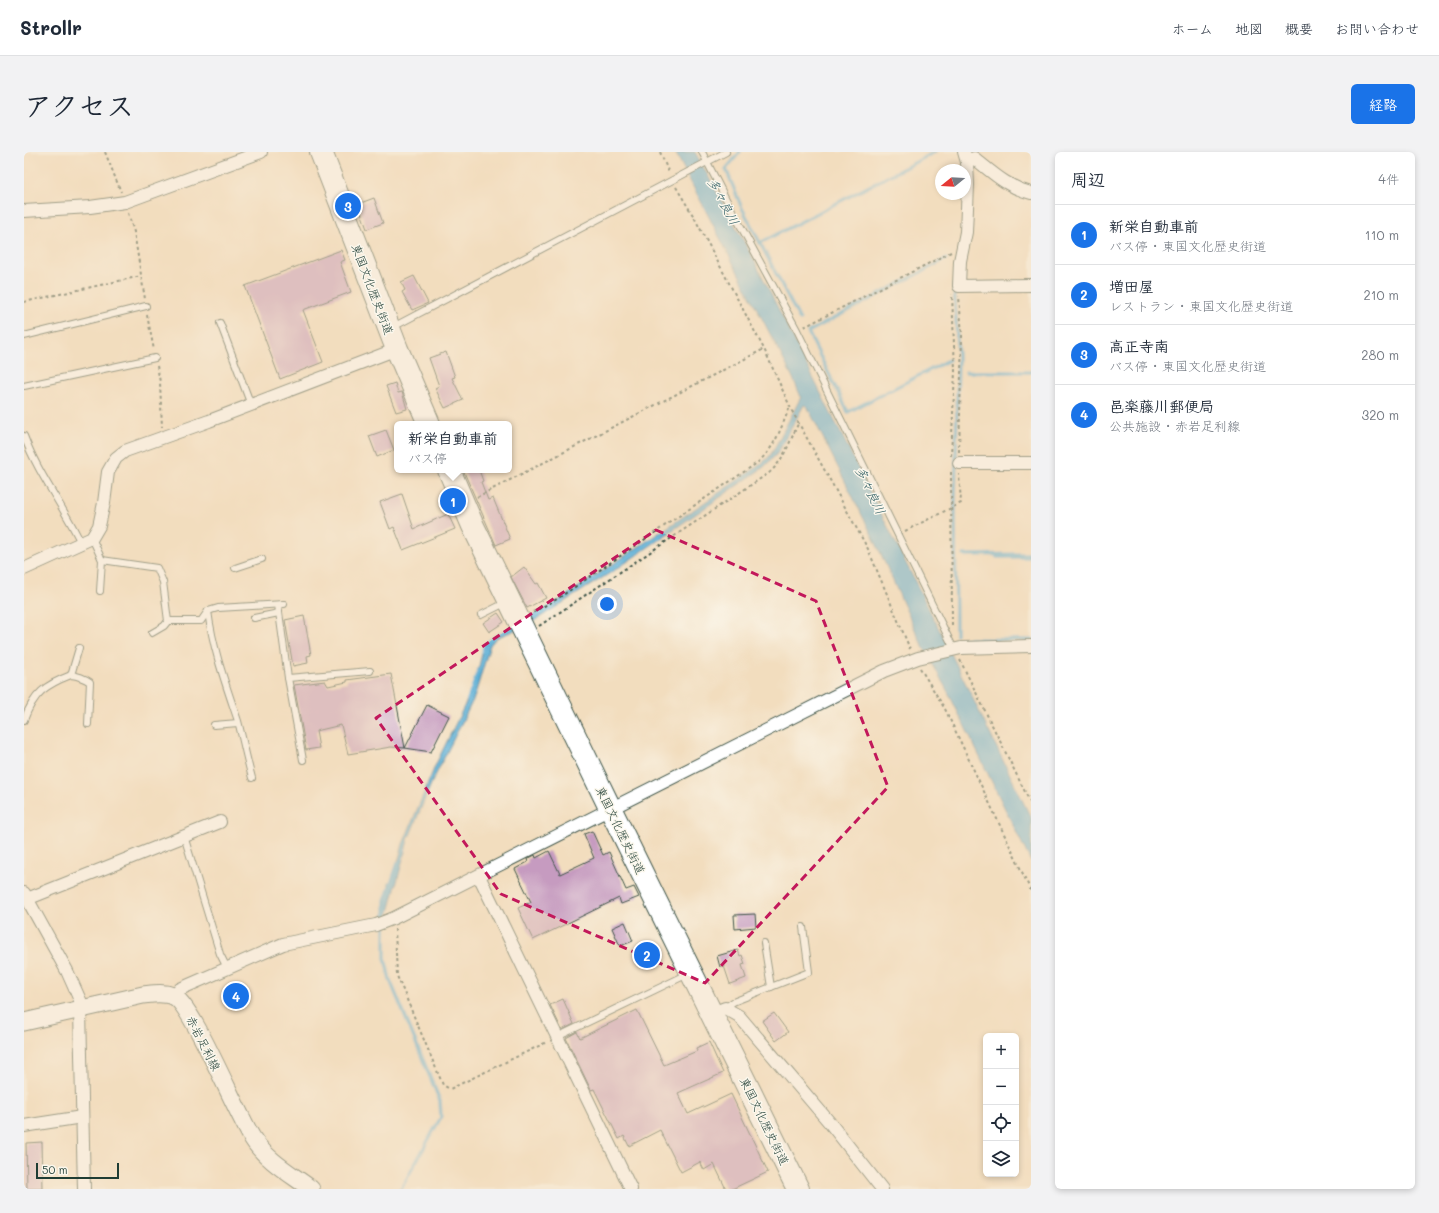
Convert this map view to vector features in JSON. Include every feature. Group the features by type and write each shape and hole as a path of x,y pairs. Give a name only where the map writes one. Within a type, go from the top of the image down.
{"highway":[{"name":"東国文化歴史街道","path":"321,152 393,339 428,421"},
{"name":"東国文化歴史街道","path":"449,473 611,810 692,973 718,1011 798,1189"}],"main road":[{"path":"24,1022 143,995 160,993 175,996"},
{"name":"赤岩足利線","path":"175,996 193,1017 242,1122 254,1141 264,1153 311,1189"}],"street":[{"path":"24,211 90,207 125,202 261,152"},
{"path":"970,156 1004,182 1016,189 1031,193"},
{"path":"970,156 966,232 956,286 1031,286"},
{"path":"24,569 87,541 99,526 108,472 116,458 125,451 251,405 393,339"},
{"path":"954,463 1031,463"},
{"path":"175,996 180,989 283,944 376,925 394,918 611,810 884,671 918,658 952,649 1031,646"},
{"path":"84,1189 82,1010 67,971 26,896 220,822"},
{"path":"478,876 631,1189"},
{"path":"718,1011 739,1016 830,1123 882,1189"},
{"path":"24,1126 82,1117"}],"lane":[{"path":"702,152 727,201 798,330 945,631 952,649"},
{"path":"393,339 675,179 726,152"},
{"path":"24,336 146,306"},
{"path":"220,323 251,405"},
{"path":"24,386 155,358"},
{"path":"24,436 35,461 55,498 102,560 100,591"},
{"path":"235,568 262,559"},
{"path":"102,560 157,568 163,582 168,621 164,626 152,633"},
{"path":"168,621 201,621 208,611 218,608 281,604 279,613 288,678 303,760"},
{"path":"208,611 211,633 218,661 238,722 252,778"},
{"path":"254,618 279,613"},
{"path":"481,615 520,621"},
{"path":"71,675 80,648"},
{"path":"288,678 370,671"},
{"path":"24,720 35,700 46,686 71,675 85,678 90,682 88,724"},
{"path":"214,725 238,722"},
{"path":"184,836 220,954 227,968"},
{"path":"718,1011 733,1002 809,972 803,927"},
{"path":"764,943 771,987"},
{"path":"558,1037 692,973"}],"path":[{"path":"105,152 125,202 134,232 160,382 162,438"},
{"path":"660,152 764,349 789,406 797,420"},
{"path":"798,330 953,250 952,257"},
{"path":"24,302 141,276"},
{"path":"945,631 953,626 952,508 962,335 956,286"},
{"path":"897,535 961,503 954,463 956,286"},
{"path":"463,504 764,349"},
{"path":"520,621 557,599 757,463 768,454 789,406"},
{"path":"520,621 769,473 775,468 785,453 798,423"},
{"path":"952,649 1031,804"},
{"path":"394,918 397,976 442,1085 450,1089 558,1037"}],"highlighted area":[{"path":"656,530 816,601 888,787 705,983 501,894 376,718"}],"water":[{"path":"675,152 695,152 754,260 943,637 1031,818 1031,862 948,692 921,643 875,541 807,406 804,405 777,454 764,467 618,568 529,624 496,638 490,645 474,698 431,784 408,840 388,916 384,917 389,883 392,883 403,844 436,764 474,686 483,650 492,637 558,601 757,467 768,458 773,451 801,397 792,376"}],"building":[{"path":"374,198 383,223 367,229 358,204"},
{"path":"341,250 345,260 340,262 351,292 303,310 323,362 280,379 245,286"},
{"path":"414,276 428,303 412,310 402,292 405,290 401,282"},
{"path":"446,352 455,377 452,378 463,400 445,408 435,388 439,386 429,358"},
{"path":"395,383 398,393 402,392 407,409 396,412 386,386"},
{"path":"386,430 394,450 377,457 369,436"},
{"path":"464,473 480,473 483,481 481,482 488,500 493,498 510,539 496,545"},
{"path":"402,494 414,529 448,514 455,529 403,550 394,527 390,529 380,502"},
{"path":"524,567 536,584 538,583 546,598 527,608 511,577"},
{"path":"498,613 504,622 489,632 483,623"},
{"path":"304,616 311,655 307,656 308,663 293,666 285,620"},
{"path":"391,674 405,748 391,747 348,754 341,725 316,731 319,748 306,750 294,685 325,681 328,686 347,682 347,680"},
{"path":"427,705 449,716 431,752 405,748"},
{"path":"592,831 603,855 609,852 626,890 634,887 639,897 621,904 619,898 533,940 518,908 531,902 515,869 528,862 527,859 535,855 536,858 549,851 560,874 594,858 584,834"},
{"path":"755,914 756,927 735,929 734,915"},
{"path":"625,922 633,941 620,946 612,928"},
{"path":"738,950 740,956 742,955 745,964 742,965 746,978 730,984 724,966 720,967 717,956"},
{"path":"563,999 574,1024 562,1030 550,1005"},
{"path":"637,1010 664,1065 697,1051 696,1048 709,1042 723,1073 678,1093 688,1114 731,1094 768,1172 732,1189 726,1189 714,1164 704,1170 700,1162 681,1172 660,1130 629,1146 624,1136 619,1139 594,1089 591,1090 566,1038 577,1032 580,1038"},
{"path":"774,1013 788,1032 776,1041 762,1021"},
{"path":"42,1142 43,1189 27,1189 26,1143"}],"waterway":[{"name":"多々良川","path":"740,152 726,169 741,206 800,320"},
{"path":"760,243 935,152"},
{"path":"946,259 808,332 848,412 949,360"},
{"path":"954,285 958,357 955,500 956,634"},
{"path":"966,372 1031,372"},
{"path":"964,555 1031,554"},
{"path":"997,555 997,557 1031,557"},
{"path":"483,652 485,645 491,639"},
{"path":"962,639 1031,640"},
{"path":"468,700 479,670"},
{"path":"385,917 385,901 398,863"},
{"path":"385,925 385,958 390,980 440,1101 441,1117 401,1189"}],"place":[{"name":"高正寺南","path":"348,206"},
{"name":"新栄自動車前","path":"453,501"},
{"name":"増田屋","path":"647,955"},
{"name":"邑楽藤川郵便局","path":"236,996"}]}
